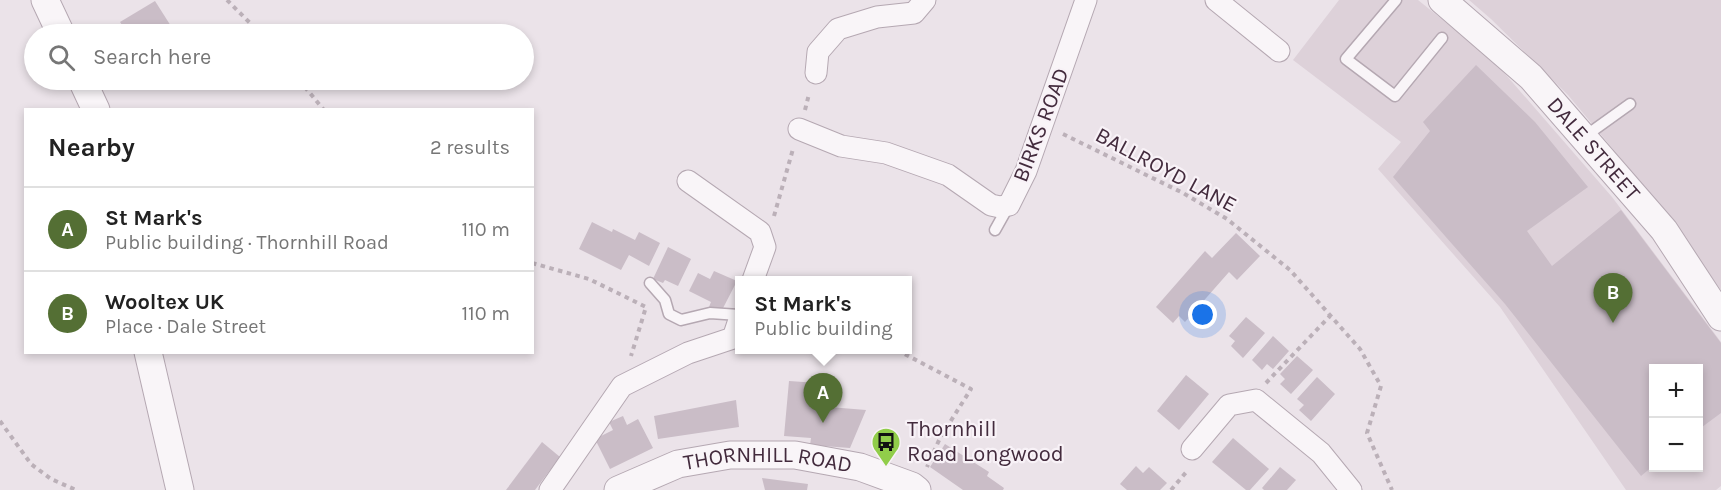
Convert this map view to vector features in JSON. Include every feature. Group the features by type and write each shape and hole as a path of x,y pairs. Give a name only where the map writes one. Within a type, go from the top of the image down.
{"street":[{"path":"45,0 56,24"},
{"path":"816,73 818,52 838,29 877,17 915,13 925,0"},
{"name":"BIRKS ROAD","path":"799,129 841,146 886,153 948,175 991,205 1000,207 1009,205 1026,171 1086,0"},
{"path":"1216,0 1279,51"},
{"name":"DALE STREET","path":"1442,0 1532,77 1664,230 1721,317"},
{"path":"87,90 95,108"},
{"path":"688,181 760,232 765,247 754,276"},
{"path":"550,490 621,386 688,353 733,338 735,332"},
{"path":"148,354 180,490"},
{"path":"1192,449 1229,405 1256,400 1321,453 1351,490"},
{"name":"THORNHILL ROAD","path":"618,490 678,464 730,454 795,454 860,467 912,486 917,490"}],"lane":[{"path":"1396,0 1346,59 1395,96 1442,38"},
{"path":"1584,137 1630,104"},
{"path":"995,230 1009,205"},
{"path":"650,283 664,300 669,315 681,320 710,313 735,315"}],"path":[{"path":"227,0 251,24"},
{"path":"765,247 816,73"},
{"path":"307,90 322,108"},
{"name":"BALLROYD LANE","path":"1043,124 1184,193 1227,219 1290,270 1360,349 1381,386 1367,433 1392,490"},
{"path":"534,264 589,279 646,307 621,386"},
{"path":"1256,400 1256,394 1330,316"},
{"path":"905,354 971,389 940,438 917,490"},
{"path":"0,421 31,464 51,479 76,490"}],"shaded area":[{"path":"1339,0 1418,0 1494,61 1612,197 1721,342 1721,486 1716,490 1626,490 1500,307 1378,169 1401,142 1293,60"},
{"path":"1469,0 1721,0 1721,290 1662,208 1568,95"}],"building":[{"path":"155,1 170,24 121,24 120,22"},
{"path":"1476,65 1535,122 1588,187 1527,231 1552,266 1621,210 1721,343 1721,413 1703,426 1703,364 1649,364 1649,469 1641,476 1505,304 1393,177 1430,131 1423,122"},
{"path":"592,222 635,240 639,232 660,243 649,266 629,255 621,270 579,249"},
{"path":"1236,233 1260,256 1237,280 1229,272 1185,322 1179,316 1173,323 1156,307 1205,251 1212,258"},
{"path":"668,247 691,259 678,286 665,280 663,283 653,279"},
{"path":"714,271 735,280 735,285 721,312 709,307 711,302 689,291 698,273 710,279"},
{"path":"1246,317 1265,333 1243,358 1231,346 1235,341 1229,336"},
{"path":"1273,336 1289,351 1273,369 1267,364 1262,370 1252,360"},
{"path":"1297,356 1313,370 1291,394 1280,384 1285,379 1280,374"},
{"path":"1186,375 1209,394 1179,430 1157,411"},
{"path":"1317,377 1335,394 1311,421 1299,410 1304,405 1297,399"},
{"path":"789,381 818,383 817,406 866,410 850,448 810,445 811,438 784,436"},
{"path":"736,400 739,427 658,439 654,416"},
{"path":"623,416 627,425 638,419 653,448 610,469 595,439 613,430 609,422"},
{"path":"1233,438 1269,469 1250,490 1246,490 1212,462"},
{"path":"542,442 560,457 535,490 506,490"},
{"path":"945,444 989,472 987,476 1004,488 1003,490 963,490 930,467"},
{"path":"1136,466 1143,473 1149,467 1167,483 1160,490 1127,490 1120,484"},
{"path":"1280,467 1296,480 1287,490 1264,490 1262,488"},
{"path":"762,478 808,484 807,490 765,490"}],"place":[{"name":"Wooltex UK","path":"1613,323"},
{"name":"St Mark's","path":"823,423"},
{"name":"Thornhill Road Longwood","path":"886,468"}]}
